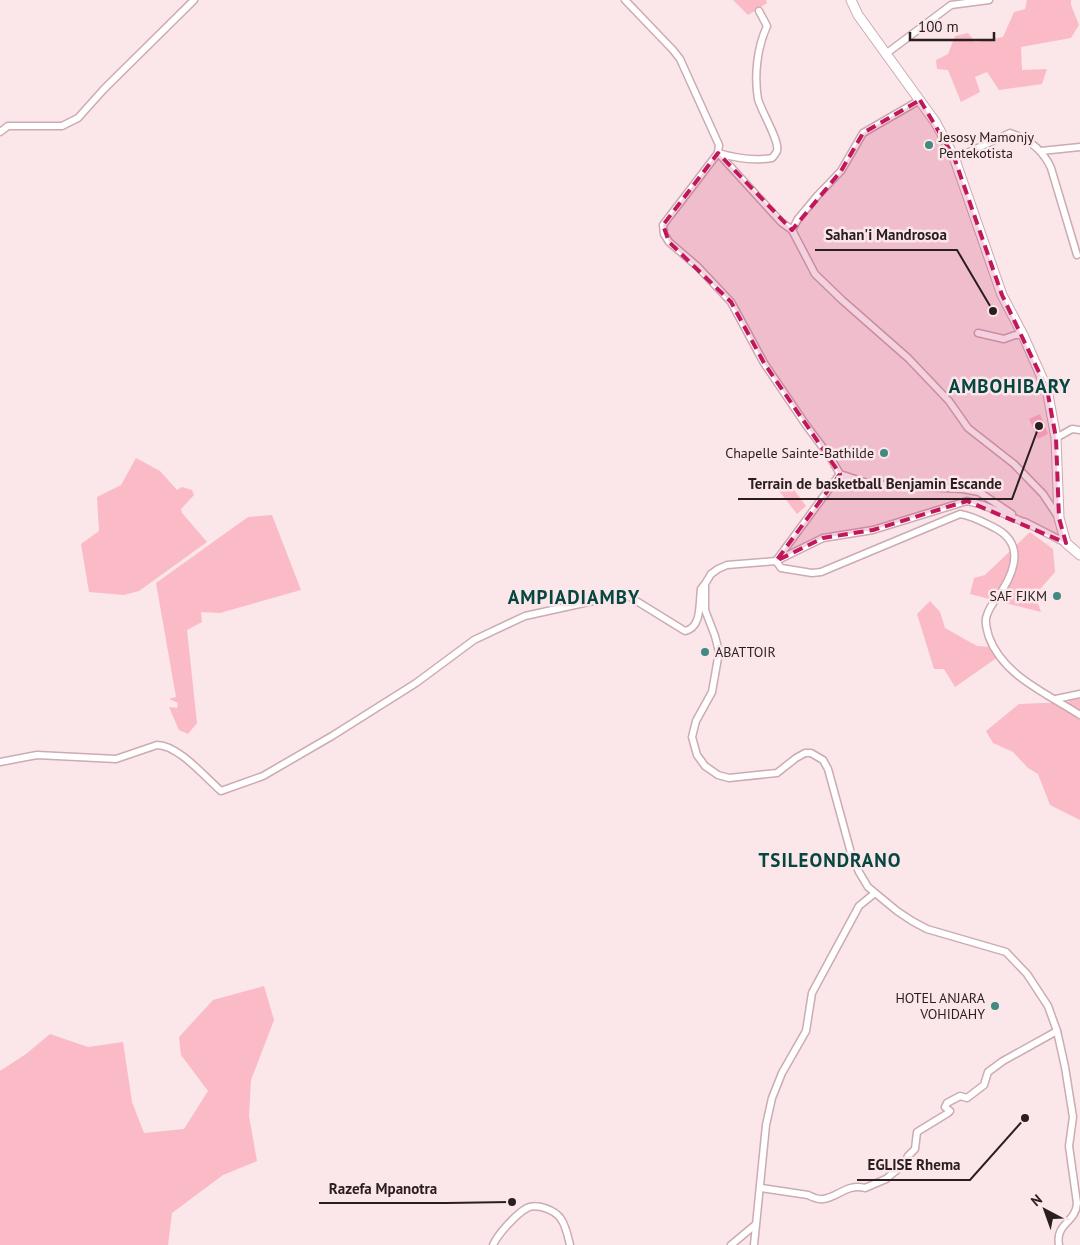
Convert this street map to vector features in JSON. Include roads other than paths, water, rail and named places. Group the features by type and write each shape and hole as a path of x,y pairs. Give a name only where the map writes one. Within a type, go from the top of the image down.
{"street":[{"path":"0,132 8,126 62,126 78,118 104,89 194,0"},
{"path":"625,0 680,59 719,145 718,153 663,225 664,234 669,242 697,266 731,302 764,363 840,474 870,484 963,488 979,492 1026,523"},
{"path":"851,0 858,15 936,123 954,159 1002,295 1023,335 1047,389 1056,438 1059,518 1066,542"},
{"path":"886,53 952,5 989,0"},
{"path":"718,153 735,157 763,159 772,158 777,152 772,132 758,100 757,83 760,43 767,26 760,11"},
{"path":"792,230 798,219 841,171 863,133 920,100"},
{"path":"954,159 1010,133 1023,137 1041,151 1046,155 1052,168 1077,255"},
{"path":"1041,151 1080,147"},
{"path":"718,153 781,222 792,230 816,274 842,300 908,358 949,401 968,428 1014,464 1043,494 1059,518"},
{"path":"978,333 1004,339 1023,335"},
{"path":"1056,438 1072,429 1080,430"},
{"path":"776,561 840,474"},
{"path":"0,762 37,755 116,759 162,745 175,751 221,791 263,776 332,736 416,683 474,640 525,616 626,594 685,632 692,630 697,625 701,589 711,574 718,569 727,566 776,561 823,538 873,530 967,501 983,505 1066,542 1080,555"},
{"path":"776,561 781,568 812,573 821,572 953,516 960,514 970,515 1003,532 1012,541 1015,554 1011,572 1004,588 986,615 986,624 990,638 1009,668 1041,691 1080,714"},
{"path":"705,584 705,610 720,652 712,692 696,721 692,738 697,755 705,766 718,775 729,778 777,773 796,758 805,754 812,753 818,756 823,760 828,770 851,853 859,872 874,893 912,921 927,929 1006,952 1027,974 1048,1006 1057,1031 1065,1066 1073,1117 1068,1146 1077,1202 1077,1210 1072,1219 1062,1226 1059,1233 1059,1245"},
{"path":"1056,699 1080,694"},
{"path":"754,1245 766,1124 772,1098 782,1073 806,1031 812,993 859,906 874,893"},
{"path":"761,1188 823,1199 858,1186 865,1188 886,1179 904,1164 915,1148 917,1132 948,1114 950,1111 945,1107 947,1103 960,1096 967,1098 974,1094 984,1085 988,1072 1003,1060 1057,1031"},
{"path":"493,1245 499,1233 526,1209 534,1207 553,1212 562,1220 570,1245"},
{"path":"731,1245 755,1225"}],"place":[{"name":"Jesosy Mamonjy Pentekotista","path":"929,145"},
{"name":"Sahan'i Mandrosoa","path":"993,311"},
{"name":"Terrain de basketball Benjamin Escande","path":"1039,426"},
{"name":"Chapelle Sainte-Bathilde","path":"884,453"},
{"name":"SAF FJKM","path":"1057,596"},
{"name":"ABATTOIR","path":"705,652"},
{"name":"HOTEL ANJARA VOHIDAHY","path":"995,1006"},
{"name":"EGLISE Rhema","path":"1025,1118"},
{"name":"Razefa Mpanotra","path":"512,1202"}],"district":[{"name":"AMBOHIBARY","path":"1010,386"},
{"name":"AMPIADIAMBY","path":"574,597"},
{"name":"TSILEONDRANO","path":"830,860"}]}
